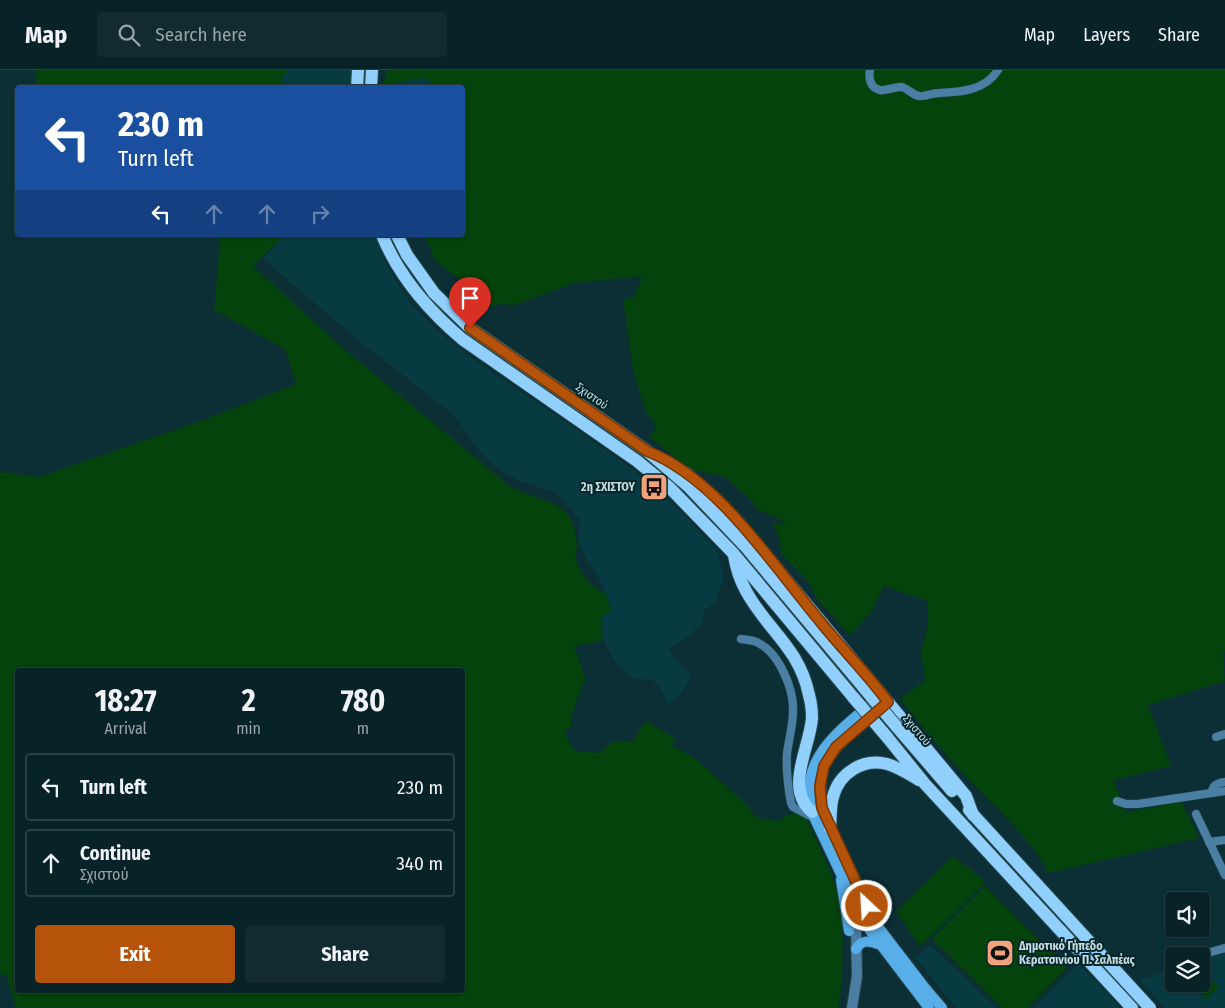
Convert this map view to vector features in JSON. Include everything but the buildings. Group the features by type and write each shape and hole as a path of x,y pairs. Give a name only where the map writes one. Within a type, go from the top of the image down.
{"main road":[{"path":"357,85 358,70"},
{"path":"371,85 372,70"},
{"path":"383,237 395,262 410,284 422,301 441,321 462,339 638,461 659,478 698,516 733,553 925,784 1132,1008"},
{"name":"Σχιστού","path":"398,237 407,255 434,293 470,328 647,451 689,487 730,529 932,770 1150,1008"},
{"path":"647,451 671,462 681,469 718,501 756,542 966,796 973,814"},
{"path":"733,553 741,582 747,593 792,652 805,679 812,718 800,770 799,786 803,802 814,815"},
{"path":"886,698 835,734 823,748 813,769 809,797 814,815 858,910 878,944 929,1008"},
{"path":"886,698 831,754 824,766 820,783 820,798 830,828 879,928 942,1008"},
{"path":"830,828 836,787 840,780 854,768 868,763 886,764 925,784"},
{"path":"838,864 849,932"},
{"path":"856,954 861,942 866,941 878,944"}],"street":[{"path":"870,70 869,80 875,88 884,90 900,87 918,96 974,89 990,79 998,70"},
{"path":"741,639 760,643 770,652 788,682 793,697 794,712 787,754 791,803 793,807 814,815"},
{"path":"1216,737 1225,734"},
{"path":"1212,793 1214,786 1225,782"},
{"path":"1117,801 1132,804 1225,791"},
{"path":"1196,814 1225,875"},
{"path":"1209,842 1225,840"},
{"path":"856,954 849,932 850,916 858,910"},
{"path":"852,1008 857,976 856,929 865,922"},
{"path":"1210,952 1225,948"}],"shaded area":[{"path":"287,70 353,70 353,85 281,85 282,78"},
{"path":"423,78 435,85 383,85"},
{"path":"282,237 376,237 388,268 411,304 438,331 477,362 633,470 685,516 717,550 724,576 716,602 704,611 702,622 694,631 668,650 691,675 681,694 669,704 659,686 652,680 633,678 618,666 603,640 601,617 611,610 603,585 588,562 578,540 580,519 555,492 522,482 502,472 479,451 456,417 357,339 263,259"},
{"path":"930,945 997,1008 958,1008 951,1002 916,958"},
{"path":"1225,953 1225,1008 1165,1008 1139,980 1165,972 1165,992 1210,992 1210,957"},
{"path":"1078,963 1121,1008 1034,1008"}],"green space":[{"path":"35,70 287,70 282,78 281,85 37,85"},
{"path":"387,70 1225,70 1225,651 1223,654 1225,681 1148,705 1171,766 1114,780 1125,813 1181,801 1199,838 1049,873 1024,837 955,765 900,699 925,680 921,650 928,627 927,601 884,586 871,613 850,635 816,598 811,586 802,575 781,554 779,538 772,524 787,523 757,509 750,499 726,478 689,468 649,437 657,427 645,410 633,369 623,300 634,297 642,276 575,283 514,305 498,304 495,307 479,300 462,281 439,264 424,237 465,237 465,85 435,85 423,78 383,85"},
{"path":"217,237 282,237 253,266 345,350 511,487 552,503 566,512 571,519 575,532 576,558 580,570 588,580 606,594 611,611 601,617 603,640 574,646 586,681 583,684 572,713 571,727 564,731 571,745 580,752 599,753 613,741 632,742 646,721 676,739 671,745 695,758 744,802 757,818 780,821 786,815 803,813 829,869 839,900 843,948 838,1008 16,1008 7,976 0,973 0,472 39,477 209,418 296,384 285,349 214,310 220,242"},
{"path":"953,856 984,880 983,885 920,947 896,911"},
{"name":"Δημοτικό Γήπεδο Κερατσινίου Π. Σαλπέας","path":"985,886 1067,968 1028,1008 1002,1008 932,939"},
{"path":"1210,978 1219,987 1206,999 1199,992 1210,992"}],"place":[{"name":"2η ΣΧΙΣΤΟΥ","path":"654,487"},
{"name":"Δημοτικό Γήπεδο Κερατσινίου Π. Σαλπέας","path":"1000,953"}],"route":[{"path":"470,328 647,451 671,462 718,501 756,542 819,620 883,694 888,702 842,741 831,754 824,766 820,786 822,808 867,906"}]}
